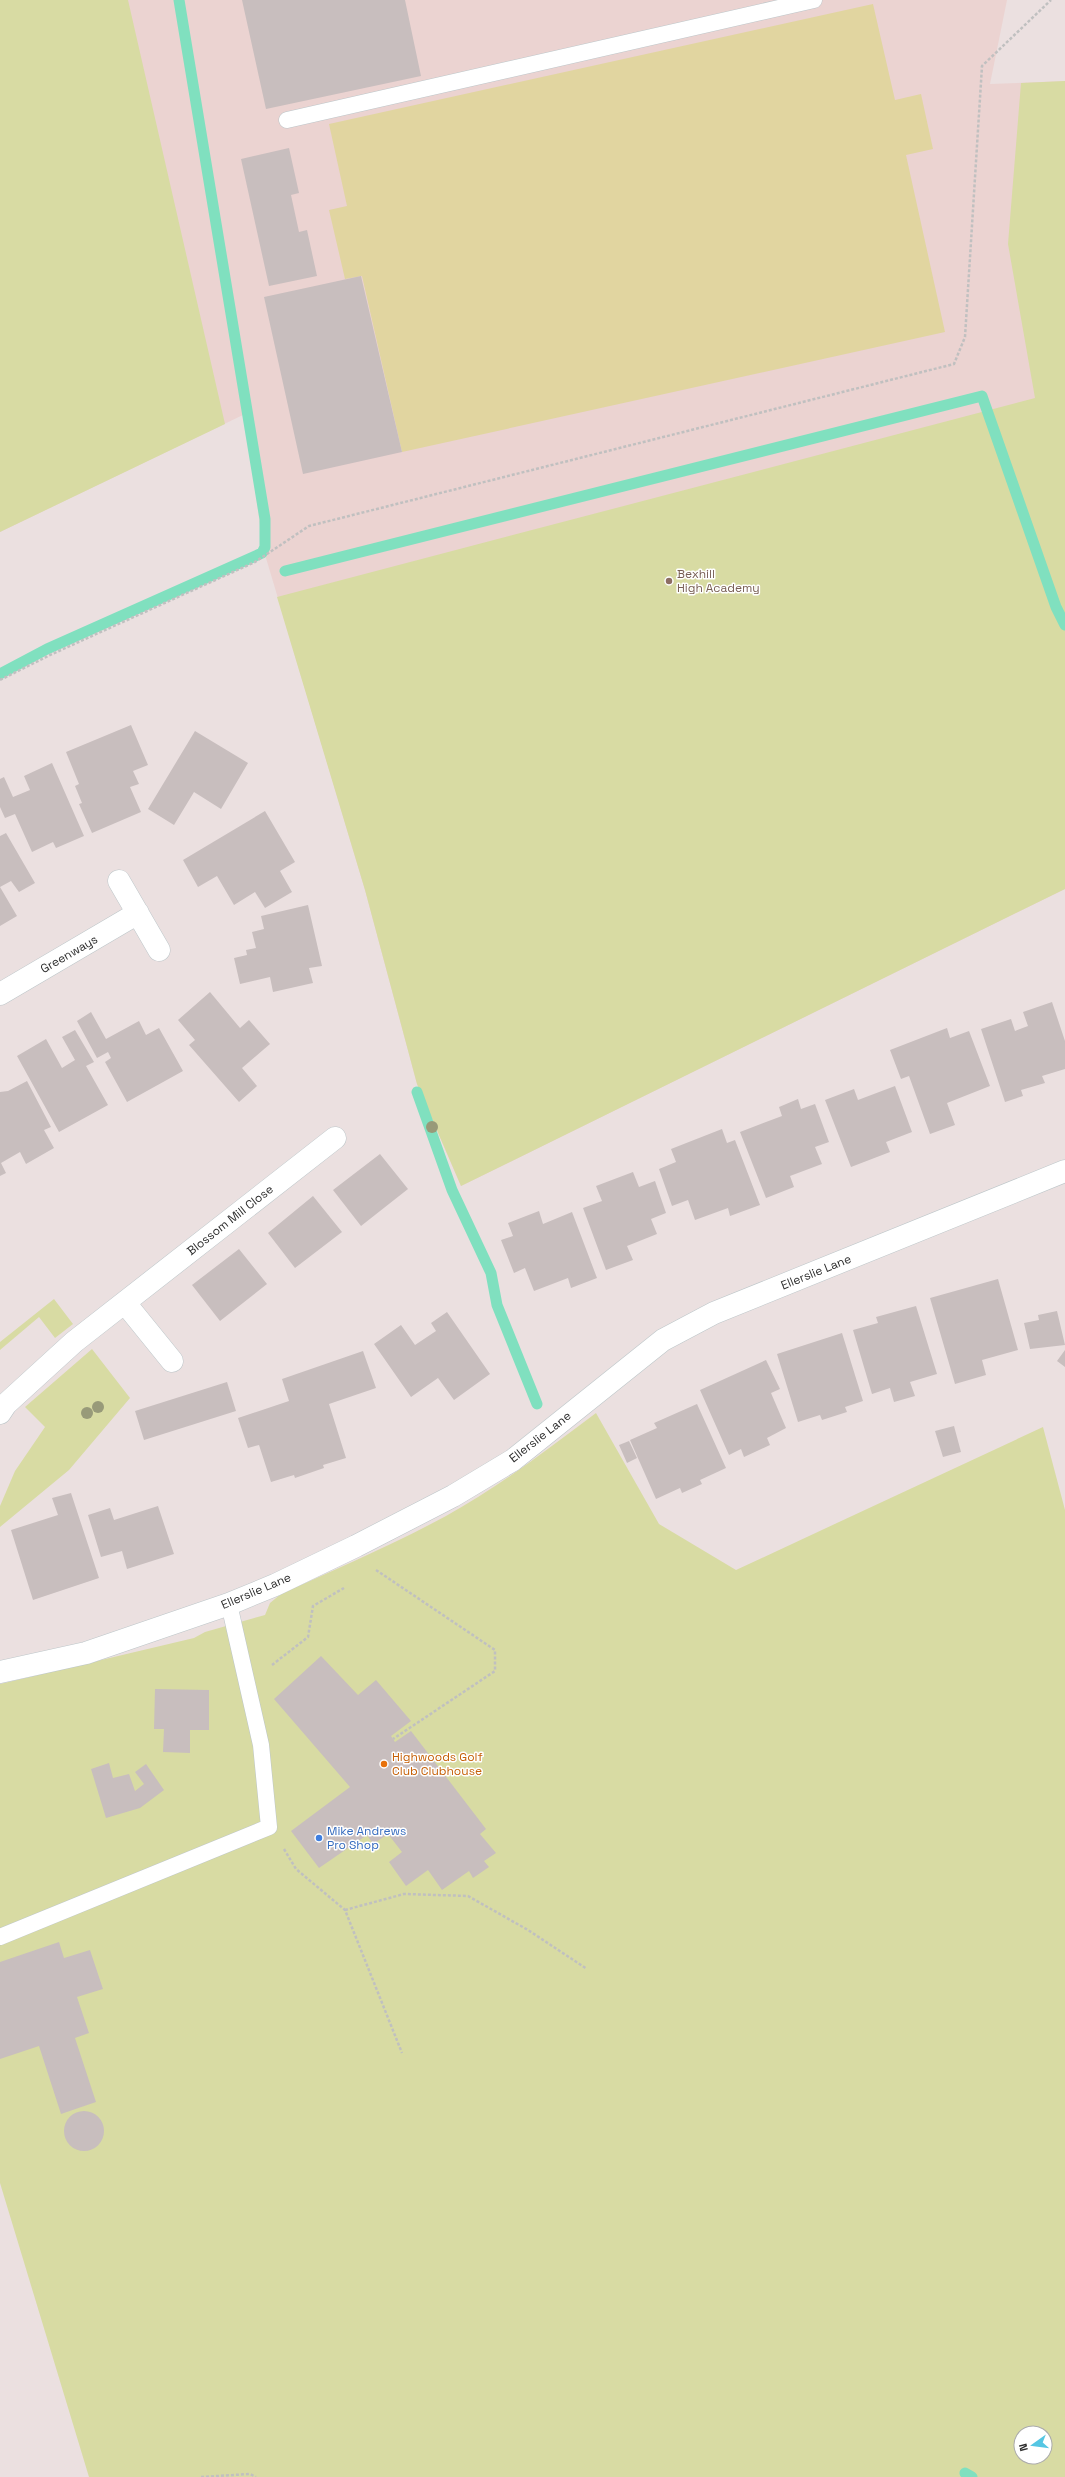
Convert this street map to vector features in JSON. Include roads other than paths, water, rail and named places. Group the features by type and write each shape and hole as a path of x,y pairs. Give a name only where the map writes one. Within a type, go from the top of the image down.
{"street":[{"path":"119,881 159,950"},
{"name":"Greenways","path":"0,994 138,913"},
{"name":"Blossom Mill Close","path":"0,1413 6,1404 74,1342 335,1138"},
{"name":"Ellerslie Lane","path":"0,1672 86,1653 230,1604 275,1585 356,1546 453,1496 514,1460 663,1340 714,1313 1065,1171"},
{"path":"125,1302 172,1361"}],"lane":[{"path":"287,120 814,0"},
{"path":"0,1937 269,1827 261,1745 230,1604"}],"waterway":[{"path":"0,674 47,649 262,553 265,547 265,519 179,0"},
{"path":"285,571 982,396 1056,607 1065,625"},
{"path":"417,1092 452,1190 491,1273 497,1305 537,1404"},
{"path":"965,2473 972,2477"}],"place":[{"name":"Bexhill High Academy","path":"669,581"},
{"name":"Highwoods Golf Club Clubhouse","path":"384,1764"},
{"name":"Mike Andrews Pro Shop","path":"319,1838"}]}
